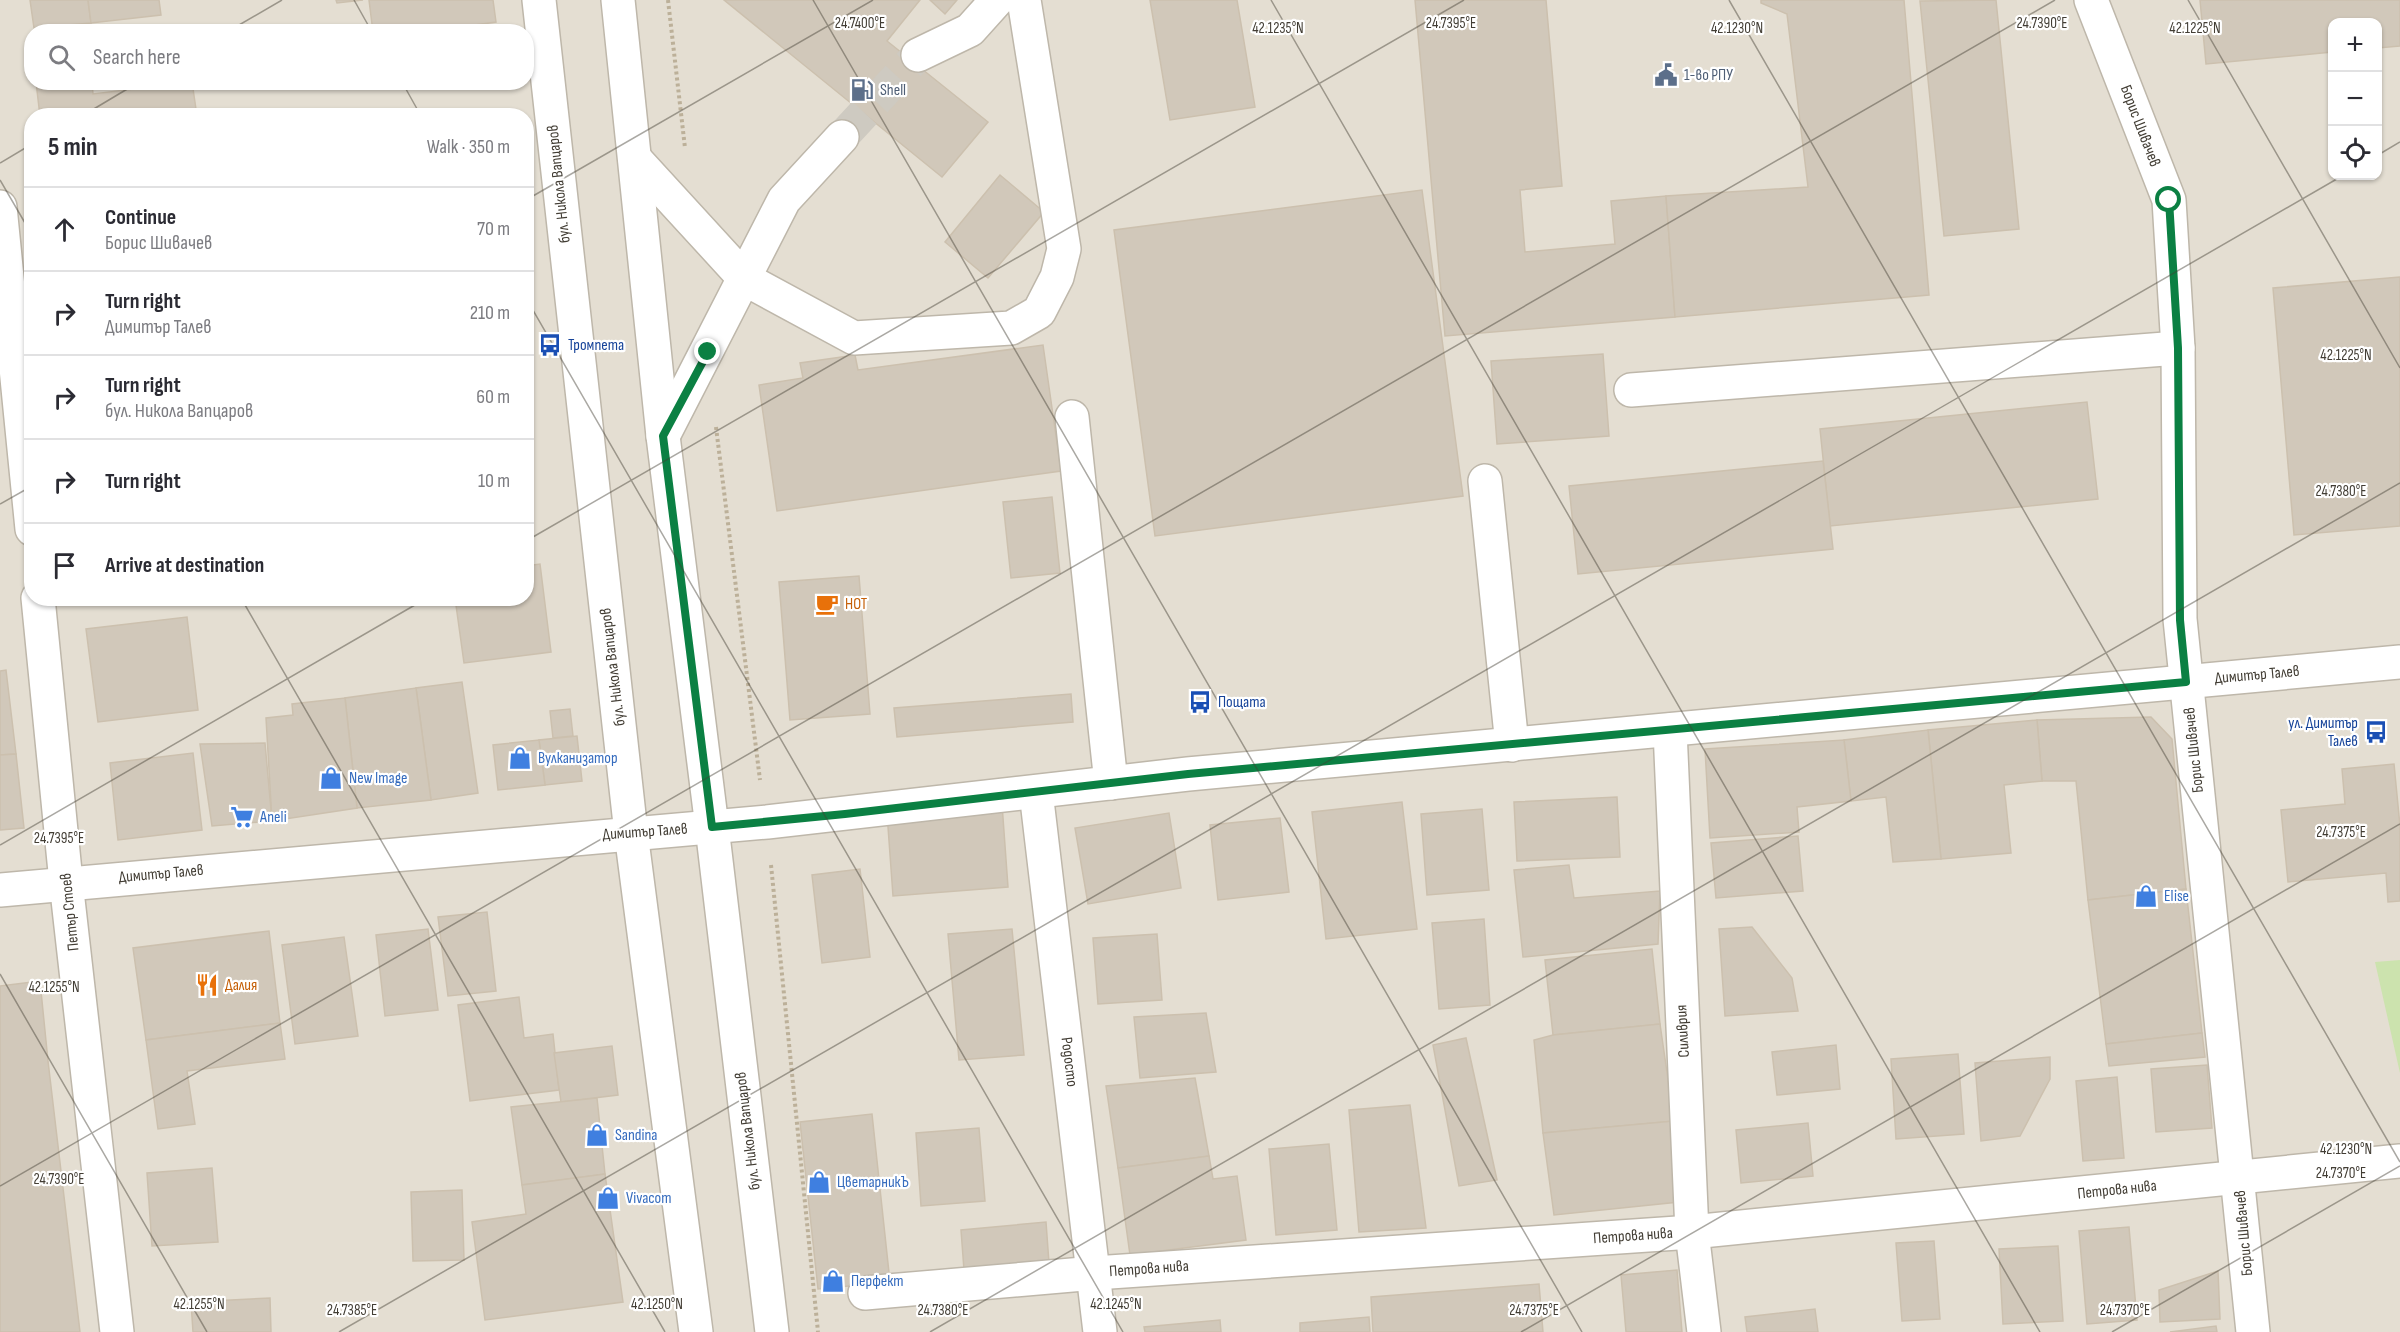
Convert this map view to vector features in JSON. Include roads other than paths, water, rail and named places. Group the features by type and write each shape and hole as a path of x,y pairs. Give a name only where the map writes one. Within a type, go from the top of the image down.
{"street":[{"name":"бул. Никола Вапцаров","path":"539,0 632,833 696,1332"},
{"name":"бул. Никола Вапцаров","path":"618,0 663,436 772,1332"},
{"path":"918,55 970,30 997,0"},
{"path":"635,159 745,279 854,338 1011,328 1039,312 1057,277 1064,249 1024,0"},
{"name":"Борис Шивачев","path":"2091,0 2169,200 2178,348 2180,620 2253,1332"},
{"path":"663,436 784,201 842,136"},
{"path":"0,207 9,396 24,483"},
{"path":"1631,390 2178,348"},
{"path":"1072,417 1111,783"},
{"path":"1485,481 1512,745"},
{"name":"Петър Стоев","path":"39,606 66,882 117,1332"},
{"name":"Димитър Талев","path":"0,890 66,882 712,827 1111,783 2400,662"},
{"name":"Силиврия","path":"1670,730 1692,1232 1704,1332"},
{"name":"Родосто","path":"1036,792 1095,1272 1100,1332"},
{"name":"Петрова нива","path":"865,1293 1095,1272 1692,1232 2400,1161"}],"tunnel":[{"path":"842,137 918,55"}],"place":[{"name":"1-во РПУ","path":"1666,75"},
{"name":"Shell","path":"862,90"},
{"name":"Тромпета","path":"550,345"},
{"name":"HOT","path":"827,604"},
{"name":"Пощата","path":"1200,702"},
{"name":"ул. Димитър Талев","path":"2376,732"},
{"name":"Вулканизатор","path":"520,758"},
{"name":"New Image","path":"331,778"},
{"name":"Aneli","path":"242,817"},
{"name":"Elise","path":"2146,896"},
{"name":"Далия","path":"207,985"},
{"name":"Sandina","path":"597,1135"},
{"name":"ЦветарникЪ","path":"819,1182"},
{"name":"Vivacom","path":"608,1198"},
{"name":"Перфект","path":"833,1281"}]}
